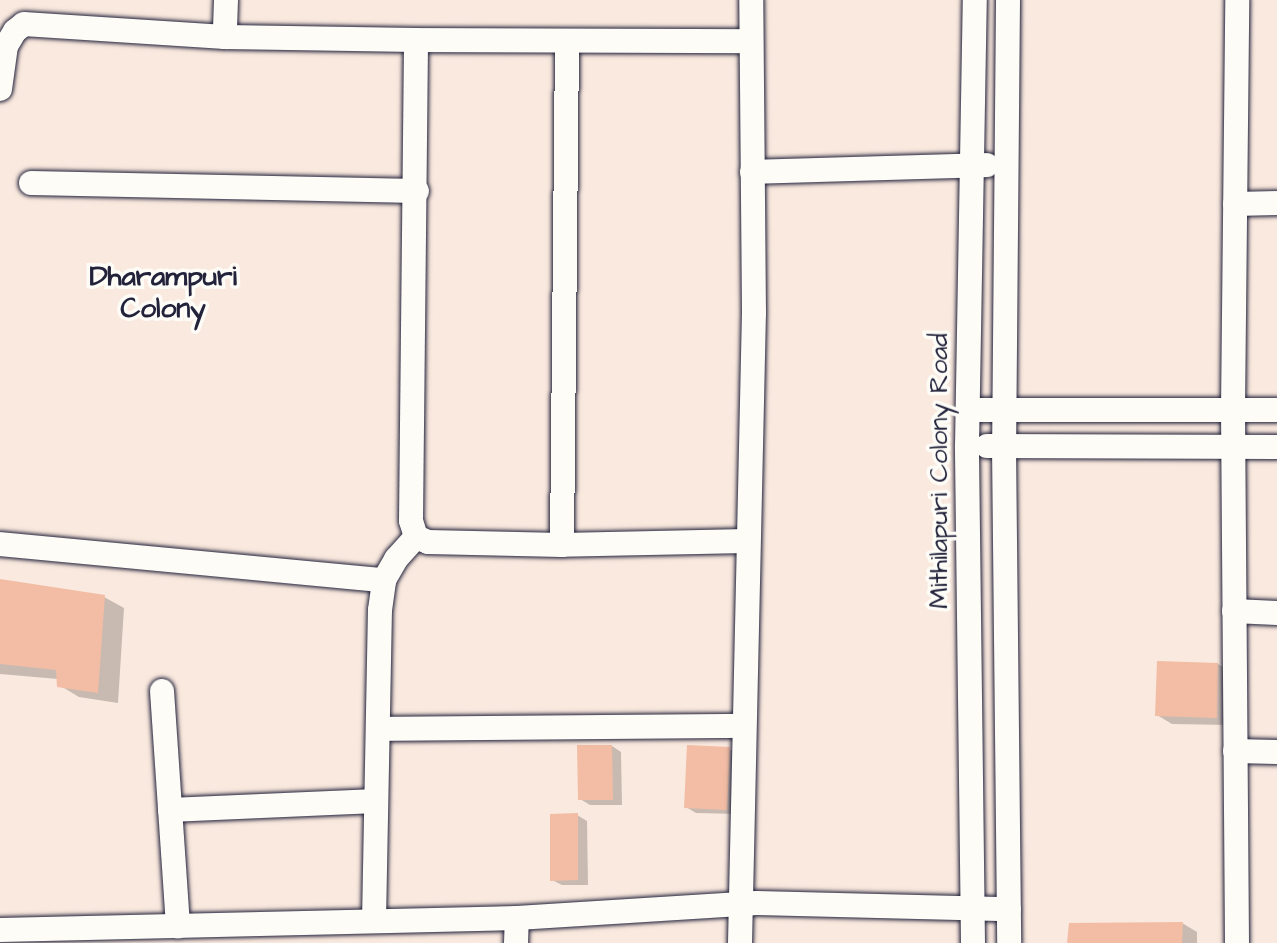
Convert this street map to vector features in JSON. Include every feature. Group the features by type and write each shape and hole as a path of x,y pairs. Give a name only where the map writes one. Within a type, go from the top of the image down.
{"street":[{"path":"225,37 226,0"},
{"path":"740,943 754,313 751,0"},
{"name":"Mithilapuri Colony Road","path":"973,943 967,446 975,0"},
{"path":"1008,0 1003,446 1009,943"},
{"path":"1237,0 1233,410 1237,943"},
{"path":"0,89 6,46 15,31 24,24 225,37 751,41"},
{"path":"416,40 411,508 416,537"},
{"path":"562,545 568,41"},
{"path":"752,172 1005,165"},
{"path":"31,183 416,191"},
{"path":"1235,204 1277,203"},
{"path":"969,410 1277,410"},
{"path":"967,446 1277,447"},
{"path":"416,537 428,542 562,545 747,541"},
{"path":"374,921 380,610 384,580 396,559 416,537"},
{"path":"0,544 384,580"},
{"path":"1234,611 1277,613"},
{"path":"162,691 178,926"},
{"path":"378,729 743,726"},
{"path":"1235,751 1277,752"},
{"path":"170,810 376,801"},
{"path":"0,930 134,935 178,926 517,918 739,904 1009,909"},
{"path":"516,943 517,918"}],"building":[{"path":"0,579 105,595 98,693 57,687 56,670 0,664"},
{"path":"1157,661 1218,663 1217,718 1155,716"},
{"path":"577,745 612,745 613,800 578,800"},
{"path":"687,745 730,747 727,810 684,808"},
{"path":"578,813 578,880 550,881 550,814"},
{"path":"1183,922 1182,943 1067,943 1069,923"}],"district":[{"name":"Dharampuri Colony","path":"163,293"}]}
